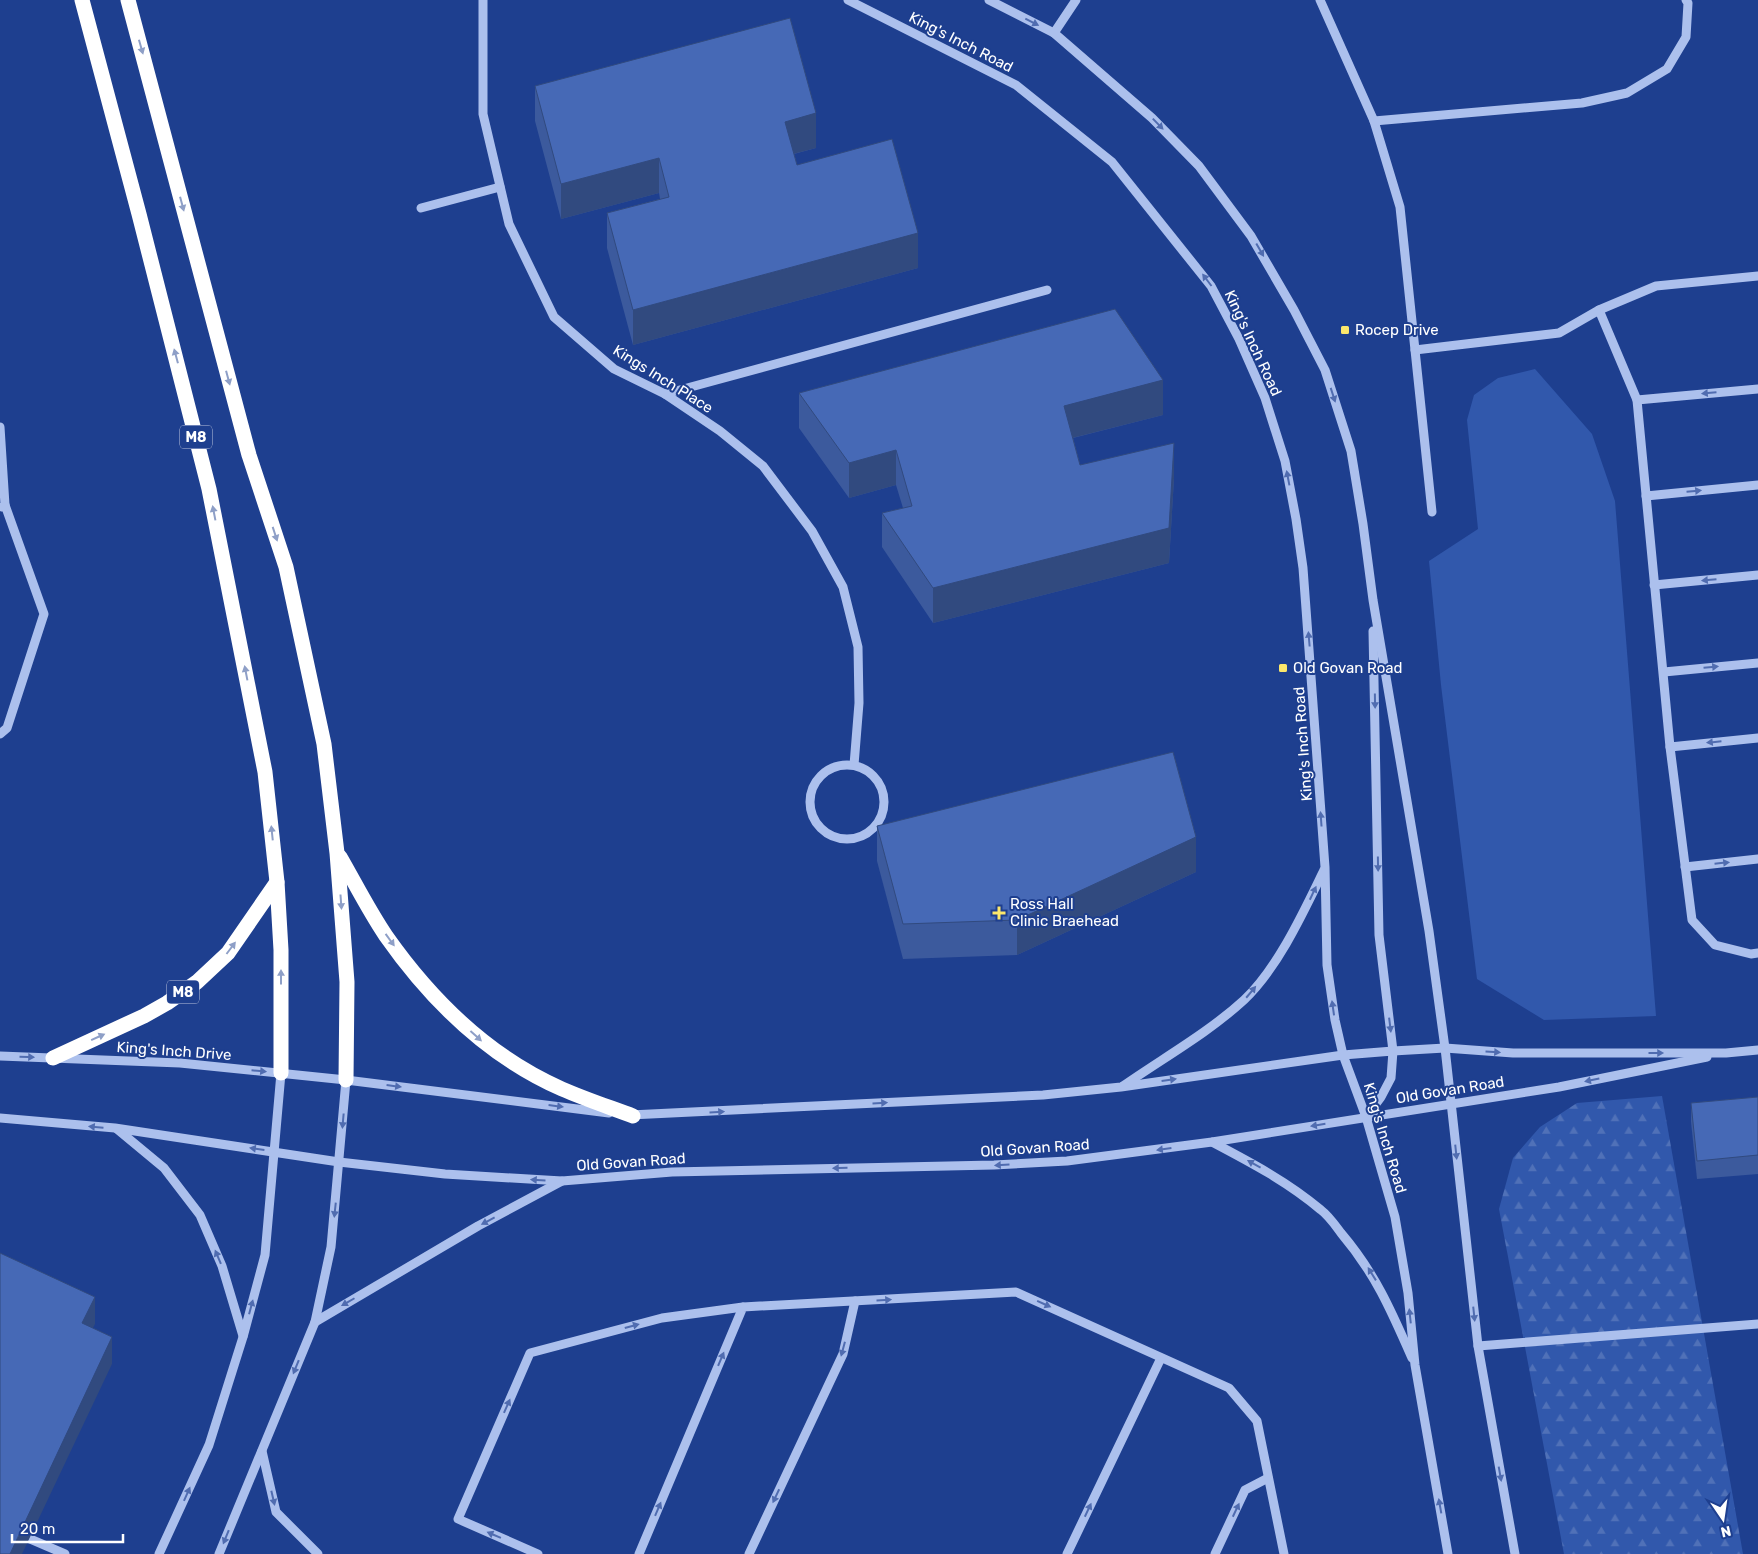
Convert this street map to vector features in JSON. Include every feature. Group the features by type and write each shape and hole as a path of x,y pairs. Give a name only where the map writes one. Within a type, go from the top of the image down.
{"highway":[{"name":"M8","path":"82,0 209,490 265,772 277,882 281,950 281,1073"},
{"path":"128,0 250,455 286,567 324,744 337,853 347,982 346,1080"},
{"path":"337,853 386,934 412,969 441,1003 484,1042 520,1067 562,1089 633,1116"},
{"name":"M8","path":"53,1058 144,1016 197,982 228,953 277,882"}],"street":[{"name":"Kings Inch Place","path":"483,0 483,114 508,224 554,317 614,369 665,394 720,431 763,466 812,531 843,588 858,647 859,702 854,765"},
{"name":"King's Inch Road","path":"848,0 1016,85 1112,162 1211,286 1239,339 1264,398 1285,461 1296,519 1305,588 1325,868 1327,964 1336,1026 1343,1055 1366,1117 1395,1217 1408,1293 1416,1365 1448,1554"},
{"path":"989,0 1054,33 1152,118 1200,166 1252,236 1325,370 1351,451 1373,600 1429,931 1445,1048 1478,1346 1514,1554"},
{"path":"1054,33 1076,0"},
{"path":"1320,0 1374,121 1400,208 1432,512"},
{"path":"1374,121 1582,103 1627,93 1667,69 1686,37 1688,2 1686,0"},
{"path":"421,208 500,188"},
{"path":"1415,350 1560,333 1599,310 1656,286 1758,276"},
{"path":"665,394 1047,290"},
{"path":"1599,310 1637,400 1670,747 1692,920 1715,945 1758,954"},
{"path":"1637,400 1758,389"},
{"path":"0,427 3,506 44,614 6,728 0,734"},
{"path":"1646,496 1758,485"},
{"path":"1654,585 1758,575"},
{"path":"1366,1117 1381,1098 1391,1078 1393,1051 1379,935 1373,600"},
{"path":"1664,672 1758,663"},
{"path":"1670,747 1758,738"},
{"path":"854,765 872,775 879,785 883,797 882,813 876,825 864,835 850,839 830,836 815,822 809,804 816,779 835,766 854,765"},
{"path":"1685,866 1758,859"},
{"path":"1121,1087 1215,1024 1245,999 1267,973 1301,918 1325,868"},
{"name":"Old Govan Road","path":"346,1080 633,1116 1043,1095 1121,1087 1343,1055 1393,1051 1445,1048 1513,1053 1726,1053 1758,1050"},
{"name":"Old Govan Road","path":"340,1162 445,1174 562,1181 672,1172 994,1165 1049,1162 1096,1158 1212,1142 1559,1087 1726,1053"},
{"name":"King's Inch Drive","path":"0,1056 180,1063 346,1080"},
{"path":"159,1554 209,1446 244,1337 265,1255 281,1073"},
{"path":"219,1554 315,1322 331,1247 346,1080"},
{"path":"0,1118 115,1128 340,1162"},
{"path":"115,1128 164,1168 200,1215 222,1266 244,1337"},
{"path":"1212,1142 1256,1165 1293,1188 1323,1211 1360,1256 1378,1283 1416,1365"},
{"path":"315,1322 478,1226 562,1181"},
{"path":"538,1554 458,1519 530,1353 662,1318 743,1307 1016,1292 1229,1388 1257,1421 1284,1554"},
{"path":"749,1554 843,1354 854,1301"},
{"path":"639,1554 743,1307"},
{"path":"1478,1346 1758,1324"},
{"path":"1067,1554 1161,1358"},
{"path":"262,1451 276,1512 318,1554"},
{"path":"1215,1554 1245,1490 1268,1478"},
{"path":"0,1526 65,1554"}],"green space":[{"path":"1535,369 1592,434 1615,501 1656,1016 1544,1020 1477,979 1441,685 1429,561 1478,529 1467,420 1474,395 1498,378"},
{"path":"1662,1096 1743,1554 1564,1554 1499,1209 1513,1158 1540,1127 1577,1103"}],"building":[{"path":"790,18 816,113 785,122 797,165 892,139 918,233 633,310 607,213 669,197 659,158 561,184 535,86"},
{"path":"1115,309 1163,380 1064,406 1080,465 1174,443 1169,528 933,588 882,513 912,506 896,450 849,463 799,393"},
{"name":"Ross Hall Clinic Braehead","path":"1173,752 1196,837 1017,920 903,924 877,826"},
{"path":"1758,1097 1758,1155 1697,1161 1691,1103"},
{"path":"0,1253 95,1297 82,1323 112,1337 10,1554 0,1554"}],"place":[{"name":"Rocep Drive","path":"1345,330"},
{"name":"Old Govan Road","path":"1283,668"},
{"name":"Ross Hall Clinic Braehead","path":"999,913"}]}
